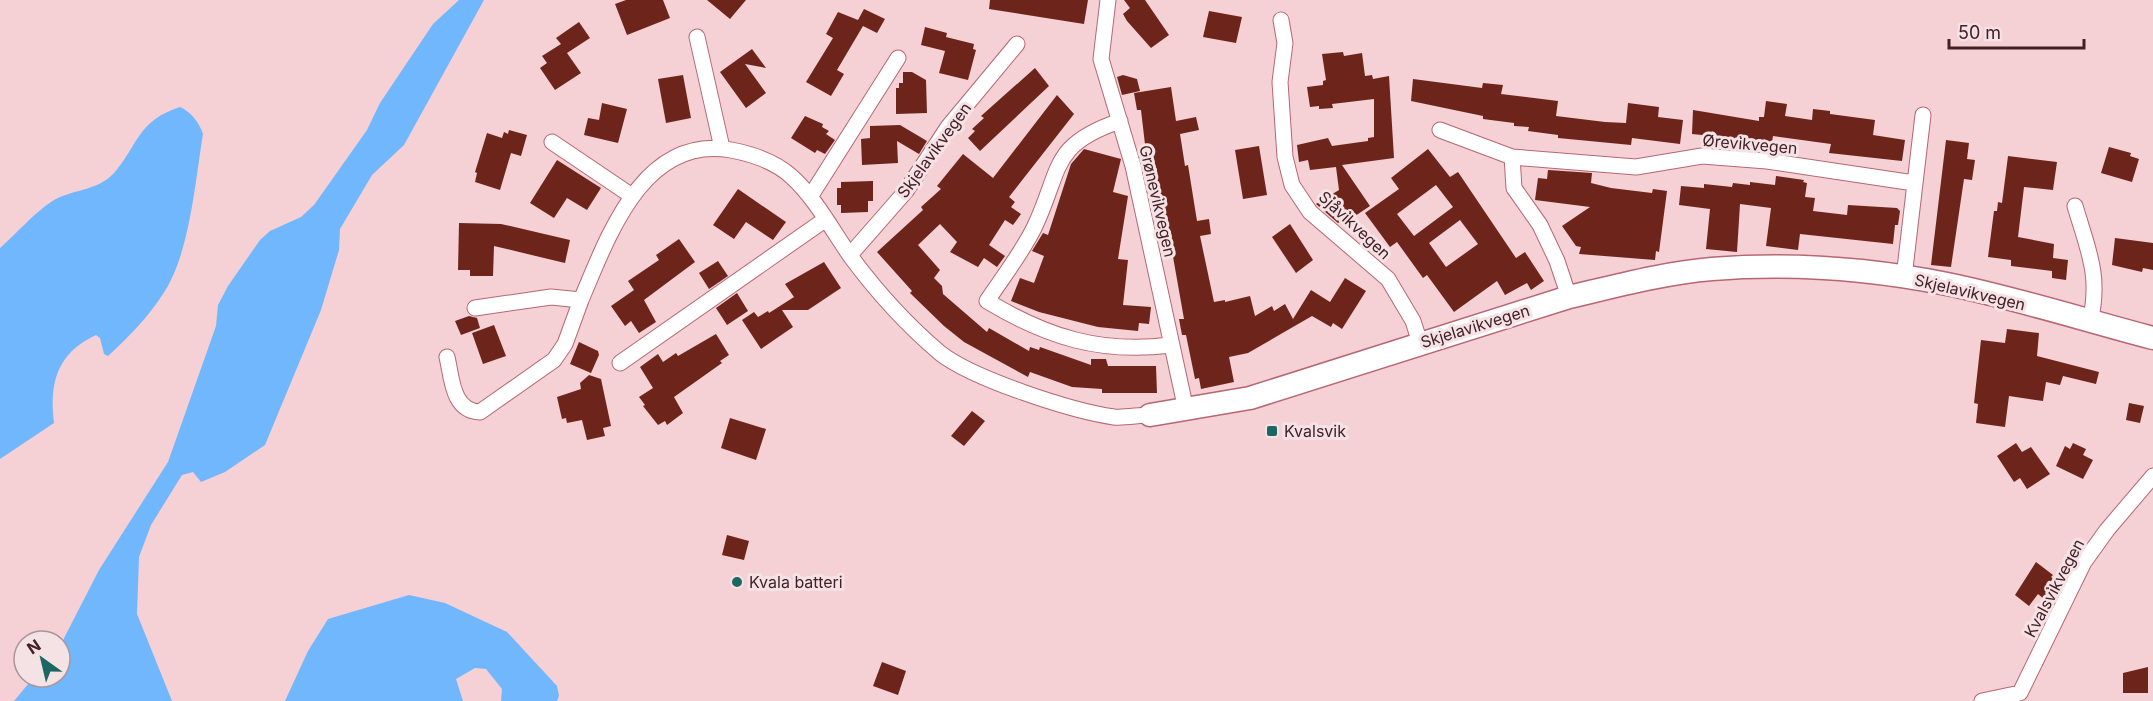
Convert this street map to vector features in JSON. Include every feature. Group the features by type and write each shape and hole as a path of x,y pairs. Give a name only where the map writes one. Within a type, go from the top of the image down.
{"main road":[{"name":"Skjelavikvegen","path":"1150,415 1250,398 1569,297 1662,276 1742,267 1854,271 1904,277 1997,295 2153,338"}],"street":[{"name":"Grønevikvegen","path":"1108,0 1101,59 1133,166 1186,410"},
{"name":"Sjåvikvegen","path":"1281,20 1285,43 1280,82 1285,157 1292,185 1311,212 1388,279 1413,321 1420,343"},
{"path":"697,37 722,148"},
{"name":"Skjelavikvegen","path":"850,255 906,191 948,127 1017,44"},
{"path":"810,197 898,58"},
{"path":"1904,277 1923,115"},
{"path":"1120,121 1077,140 1063,153 1034,227 987,301 1028,325 1071,340 1127,348 1171,345"},
{"name":"Ørevikvegen","path":"1440,129 1512,157 1636,167 1702,156 1767,161 1914,183"},
{"path":"552,142 632,196"},
{"name":"Skjelavikvegen","path":"447,357 459,402 468,411 480,412 554,360 565,344 580,300 611,233 645,178 663,164 684,154 722,148 748,153 770,162 791,176 810,197 872,284 900,316 942,354 989,380 1048,400 1115,417 1150,415"},
{"path":"1512,157 1514,188 1540,225 1557,261 1569,297"},
{"path":"2075,206 2094,266 2096,299 2090,322"},
{"path":"620,363 826,219"},
{"path":"475,308 551,297 580,300"},
{"name":"Kvalsvikvegen","path":"1982,701 2020,693 2084,562 2151,483"}],"water":[{"path":"459,0 484,0 404,145 372,175 340,229 339,250 321,310 265,445 225,472 201,482 193,472 182,475 151,525 139,557 137,614 172,701 14,701 24,689 72,689 72,629 69,629 99,570 168,462 216,326 218,305 228,286 260,240 270,231 301,217 314,205 367,130 380,103 433,24"},
{"path":"180,107 194,118 203,134 190,217 180,259 172,278 145,319 108,356 104,354 100,338 96,335 72,351 64,360 55,382 54,423 0,459 0,248 51,202 100,184 107,179 114,173 147,126 155,119"},
{"path":"409,595 445,603 507,632 557,686 559,696 557,701 501,701 502,689 486,669 475,668 456,679 463,701 285,701 308,651 328,619"}],"building":[{"path":"626,0 663,0 670,18 627,35 615,4"},
{"path":"707,0 746,0 730,19"},
{"path":"990,0 1088,0 1084,24 989,9"},
{"path":"1124,0 1145,0 1169,35 1151,48 1123,14 1130,8"},
{"path":"864,9 885,19 877,33 863,26 837,70 844,74 831,96 806,82 833,38 826,34 838,12 858,20"},
{"path":"1209,11 1242,17 1236,43 1203,37"},
{"path":"579,22 590,38 567,53 581,73 555,90 540,68 547,63 542,56 561,44 556,38"},
{"path":"925,27 947,33 946,37 974,44 973,49 976,50 968,80 939,73 945,51 921,45"},
{"path":"752,49 766,68 745,64 766,93 746,108 720,72"},
{"path":"1343,52 1344,56 1362,53 1365,76 1372,75 1373,79 1389,76 1394,158 1342,165 1370,206 1349,220 1347,217 1338,223 1316,204 1339,190 1336,167 1310,170 1308,160 1299,162 1297,145 1328,138 1332,146 1368,141 1368,138 1374,137 1374,99 1332,104 1333,108 1310,107 1307,87 1323,85 1323,81 1326,80 1322,54"},
{"path":"1035,68 1049,86 980,151 968,138 975,131 972,129 984,118 981,116"},
{"path":"903,72 912,72 926,80 927,113 896,114 896,88 899,88 899,83 903,83"},
{"path":"683,75 691,118 666,123 658,79"},
{"path":"1123,75 1137,79 1140,91 1122,95 1117,77"},
{"path":"1413,79 1482,88 1483,83 1503,85 1501,94 1558,101 1556,116 1605,122 1626,123 1628,103 1659,107 1658,117 1683,120 1680,144 1632,138 1631,145 1558,138 1558,135 1528,131 1529,127 1514,126 1514,123 1483,119 1483,116 1411,101"},
{"path":"1171,87 1176,121 1196,117 1199,130 1180,134 1185,166 1188,165 1197,221 1209,219 1211,234 1200,236 1214,302 1225,300 1225,302 1250,296 1255,316 1272,306 1274,311 1285,304 1293,319 1311,290 1330,302 1345,278 1366,291 1342,329 1333,323 1331,327 1312,316 1248,353 1229,357 1234,382 1201,389 1199,378 1195,379 1186,335 1182,335 1179,319 1184,319 1172,251 1169,252 1168,243 1165,244 1158,198 1153,199 1151,183 1155,182 1150,152 1146,153 1141,110 1137,110 1134,93"},
{"path":"1057,95 1074,114 1009,197 1015,202 1011,207 1021,214 1013,225 1005,220 989,245 1005,256 997,267 984,258 978,267 950,252 957,242 940,224 918,245 940,270 934,278 942,286 943,294 987,332 989,328 1029,351 1030,347 1039,350 1040,347 1091,365 1091,359 1106,359 1108,366 1156,366 1157,393 1102,393 1102,389 1072,387 1030,372 1028,377 964,342 944,326 910,293 912,291 877,252 923,210 921,207 941,189 937,186 963,154 993,178"},
{"path":"1766,101 1787,104 1785,116 1812,120 1813,109 1830,111 1830,114 1875,120 1873,135 1905,140 1902,161 1829,153 1831,144 1773,136 1772,142 1692,134 1693,110 1759,121 1759,117 1764,117"},
{"path":"602,103 627,109 618,143 584,135 588,118 599,120"},
{"path":"805,116 823,124 822,127 829,131 826,134 835,140 825,154 817,150 815,153 791,138"},
{"path":"900,125 927,141 919,154 897,141 898,163 862,165 861,139 870,138 870,126"},
{"path":"509,130 527,135 521,156 511,153 500,190 475,182 477,173 475,172 487,133 502,138 504,132 508,134"},
{"path":"1946,140 1969,143 1967,159 1975,160 1972,180 1964,179 1951,267 1931,265"},
{"path":"1259,146 1267,195 1243,199 1235,150"},
{"path":"2109,147 2131,153 2130,156 2139,159 2132,182 2101,173"},
{"path":"1084,149 1121,159 1113,192 1128,196 1118,259 1128,260 1123,305 1151,307 1149,324 1139,323 1138,331 1098,327 1039,312 1011,301 1020,278 1034,283 1044,256 1032,251 1043,233 1048,235 1071,164"},
{"path":"1428,149 1450,177 1458,172 1516,258 1525,252 1544,281 1531,290 1527,283 1505,295 1497,281 1454,312 1427,275 1423,278 1397,242 1390,247 1365,213 1399,189 1391,178","holes":["1436,185 1453,207 1414,236 1397,214","1460,220 1478,244 1446,267 1429,243"]},
{"path":"2008,156 2057,162 2053,190 2024,187 2018,237 2054,244 2053,258 2068,260 2066,280 2052,278 2052,271 2011,266 2011,260 1988,257 1994,211 1997,211 1998,202 2002,203"},
{"path":"557,160 601,188 587,210 567,198 554,218 530,203"},
{"path":"1548,170 1592,173 1591,183 1611,188 1652,193 1653,189 1667,191 1659,252 1656,251 1655,260 1579,254 1581,247 1576,246 1562,226 1590,207 1535,200 1538,178 1547,179"},
{"path":"1776,176 1804,180 1803,182 1807,183 1805,197 1815,198 1813,211 1847,215 1848,205 1897,208 1900,211 1898,225 1895,225 1893,244 1800,234 1798,250 1766,246 1771,208 1740,204 1737,252 1706,249 1710,209 1679,205 1681,186 1704,188 1704,184 1732,187 1733,183 1750,185 1750,182 1775,185"},
{"path":"873,181 873,201 868,201 868,212 841,213 841,205 837,205 837,188 841,188 841,182"},
{"path":"738,189 786,222 773,240 746,222 734,239 713,225"},
{"path":"459,223 501,224 570,240 565,263 494,246 493,276 470,276 470,270 458,270"},
{"path":"1290,224 1313,260 1296,273 1272,237"},
{"path":"2115,238 2153,243 2153,270 2143,268 2142,272 2112,265"},
{"path":"679,239 695,262 644,300 656,322 639,333 631,321 625,326 611,306 634,290 628,281 659,260 656,255"},
{"path":"718,261 728,276 709,289 699,273"},
{"path":"824,262 841,288 808,310 782,310 793,327 761,349 742,320 754,312 758,317 768,311 769,313 794,297 785,284"},
{"path":"737,293 748,311 727,325 716,308"},
{"path":"469,316 477,318 480,328 461,335 455,321"},
{"path":"494,325 506,356 483,364 472,333"},
{"path":"2007,329 2039,333 2037,356 2099,372 2096,384 2063,376 2060,385 2046,382 2043,401 2009,396 2005,427 1976,423 1978,404 1974,403 1981,340 2005,343"},
{"path":"716,334 729,355 720,361 722,363 674,397 683,413 667,425 665,421 658,425 639,397 653,388 640,367 658,354 663,362 676,353 678,356"},
{"path":"579,342 598,351 599,355 591,373 570,364"},
{"path":"589,375 601,379 611,426 603,428 605,436 587,440 582,420 567,423 566,418 562,419 557,397 581,389 580,383"},
{"path":"2129,403 2144,406 2140,423 2126,420"},
{"path":"972,411 985,421 964,446 951,436"},
{"path":"730,418 766,429 756,460 721,448"},
{"path":"2016,443 2022,452 2031,447 2050,474 2027,489 2020,478 2014,482 1997,456"},
{"path":"2073,443 2086,449 2083,455 2093,460 2083,479 2056,466 2065,446 2070,449"},
{"path":"727,535 749,541 744,560 722,555"},
{"path":"2036,562 2053,575 2051,577 2057,582 2044,599 2038,594 2029,606 2015,595"},
{"path":"882,662 906,671 898,695 873,686"},
{"path":"2148,667 2148,693 2123,693 2123,673"}],"place":[{"name":"Kvalsvik","path":"1272,431"},
{"name":"Kvala batteri","path":"737,582"}]}
